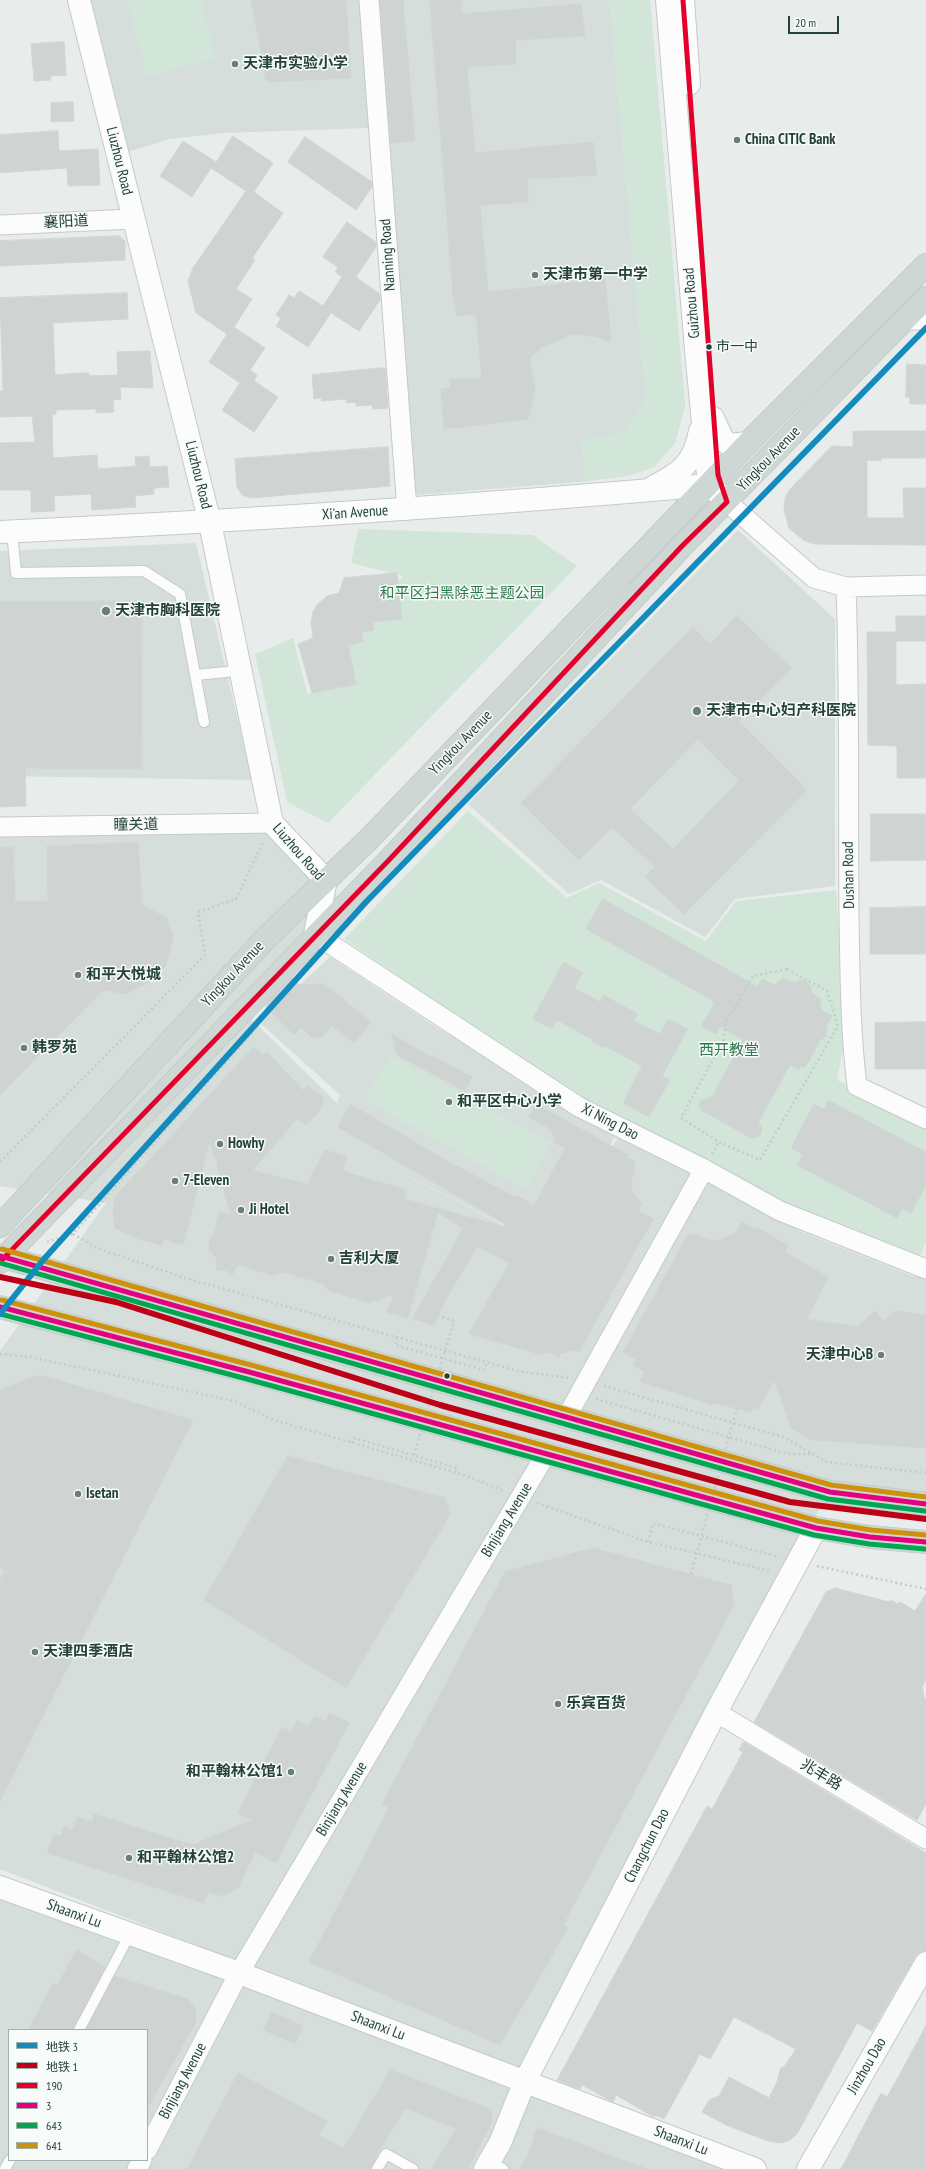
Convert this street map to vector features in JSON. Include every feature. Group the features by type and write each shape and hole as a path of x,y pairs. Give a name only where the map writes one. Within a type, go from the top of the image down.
{"main road":[{"name":"Yingkou Avenue","path":"0,1226 267,937 369,839 748,443 926,265"},
{"name":"Yingkou Avenue","path":"1,1261 315,934 389,860 683,545 727,502 926,298"},
{"path":"1,1261 60,1272 566,1418 830,1492 926,1504"},
{"path":"0,1307 249,1372 816,1528 870,1537 926,1542"}],"street":[{"name":"Liuzhou Road","path":"79,0 210,522 272,824 326,880 315,934"},
{"name":"Nanning Road","path":"369,0 407,510"},
{"name":"Guizhou Road","path":"667,0 713,480 727,502"},
{"name":"Guizhou Road","path":"683,0 708,419"},
{"name":"襄阳道","path":"0,225 133,219"},
{"path":"865,327 905,320 926,320"},
{"path":"708,419 723,440 730,445 748,443"},
{"path":"647,490 674,476 685,467 697,446 708,419"},
{"name":"Xi'an Avenue","path":"6,532 407,510 647,490 713,480"},
{"path":"727,502 814,578 846,587 926,585"},
{"name":"Dushan Road","path":"846,587 850,686 848,829 851,1041 857,1086 926,1118"},
{"name":"瞳关道","path":"0,827 272,824"},
{"name":"Xi Ning Dao","path":"315,934 579,1107 704,1169 780,1211 924,1264"},
{"path":"566,1418 704,1169"},
{"name":"Binjiang Avenue","path":"148,2148 239,1973 546,1454"},
{"name":"Changchun Dao","path":"493,2167 500,2143 525,2081 716,1712 816,1528"},
{"name":"兆丰路","path":"716,1712 926,1839"},
{"name":"Shaanxi Lu","path":"0,1887 239,1973 525,2081 726,2164 755,2169"},
{"name":"Jinzhou Dao","path":"808,2169 926,1963"}],"lane":[{"path":"6,532 16,574 144,571 180,594 204,722"},
{"path":"195,675 227,672 240,668"},
{"path":"80,2029 130,1934"},
{"path":"377,2169 386,2154 413,2169"}],"path":[{"path":"0,1162 205,955 198,912 236,899 272,824"},
{"path":"787,969 827,991 838,1026 760,1160 719,1142 681,1118 724,1039 726,1022 753,976 787,969"},
{"path":"45,1243 73,1234 253,1032"},
{"path":"73,1234 97,1248 188,1279 518,1371 783,1437 827,1462 926,1474"},
{"path":"414,1455 454,1321 439,1316"},
{"path":"397,1337 395,1345 443,1359 484,1370 487,1362"},
{"path":"0,1354 31,1357 234,1401 274,1420 455,1473 648,1542 746,1564 926,1589"},
{"path":"583,1387 674,1422 788,1454 812,1454"},
{"path":"691,1574 737,1408"},
{"path":"352,1444 354,1438 456,1468 455,1473"},
{"path":"648,1542 653,1523 743,1548 794,1570"}],"shaded area":[{"name":"天津市实验小学","path":"90,0 361,0 370,128 224,133 170,139 125,153"},
{"name":"天津市第一中学","path":"375,0 650,0 685,406 675,443 654,467 628,476 581,482 415,495"},
{"name":"天津市中心妇产科医院","path":"738,530 835,619 835,886 735,899 705,937 601,880 569,894 468,804"},
{"name":"天津市胸科医院","path":"196,543 252,780 0,776 0,551"},
{"path":"267,820 339,898 237,1005 337,1103 340,1095 259,1022 330,957 436,1027 616,1134 554,1250 325,1134 554,1251 619,1135 802,1232 913,1276 926,1278 926,1498 879,1493 819,1510 709,1713 523,2072 0,1869 0,1351 106,1203 0,1186 0,825"},
{"path":"0,1898 517,2083 742,2169 0,2169"}],"green space":[{"path":"127,0 201,0 216,58 147,76"},
{"path":"609,0 650,0 685,406 675,443 654,467 628,476 581,482 584,471 581,440 624,432 645,399"},
{"name":"和平区扫黑除恶主题公园","path":"358,529 533,535 577,566 328,823 287,802 255,654 293,638 308,695 403,576 351,563"},
{"name":"西开教堂","path":"468,811 567,898 599,883 706,941 736,901 836,890 846,1034 837,1080 926,1126 926,1242 918,1261 782,1205 583,1102 344,939"},
{"path":"390,1055 551,1143 525,1189 365,1100"}],"building":[{"path":"251,0 346,0 351,78 267,82"},
{"path":"380,0 403,0 415,141 391,143"},
{"path":"430,0 461,0 462,14 581,4 585,36 516,40 516,64 467,67 475,153 593,142 597,175 528,179 528,202 480,205 488,292 605,279 611,341 593,336 573,334 542,347 530,358 535,392 528,419 444,429 441,389 451,388 450,379 482,378 476,314 457,316 453,295"},
{"path":"64,42 66,75 50,76 51,80 34,81 31,44"},
{"path":"73,102 74,121 51,122 51,103"},
{"path":"58,131 59,151 98,149 100,185 68,186 67,168 0,173 0,135"},
{"path":"233,136 273,163 254,192 283,213 252,258 255,260 236,289 252,299 234,327 265,348 250,370 257,375 254,381 278,397 254,432 222,410 240,383 209,362 227,334 196,313 188,281 193,268 246,191 211,168 192,197 160,176 183,141 216,162"},
{"path":"305,137 372,182 372,187 356,210 288,162"},
{"path":"347,222 376,242 376,247 356,277 380,294 380,300 359,331 331,313 308,347 276,326 281,318 276,315 289,295 294,298 299,291 323,306 342,277 335,272 338,267 323,257"},
{"path":"119,236 125,241 125,260 0,266 0,241"},
{"path":"127,293 128,319 53,323 55,375 89,373 89,376 118,375 117,352 150,351 153,388 120,387 121,399 113,400 114,412 96,413 96,409 56,410 56,414 52,415 53,458 97,455 98,469 136,466 135,457 149,456 150,467 167,466 169,487 154,488 154,494 135,496 136,507 92,510 91,494 54,496 55,511 31,512 31,490 0,490 0,443 35,442 32,416 0,417 0,391 3,391 0,298"},
{"path":"907,364 926,365 926,404 910,404 910,397 906,397"},
{"path":"385,368 388,408 373,409 372,405 356,406 356,402 347,403 346,399 322,401 321,398 314,399 312,375"},
{"path":"926,431 926,458 881,458 881,461 867,460 867,518 904,518 903,488 926,488 926,545 814,544 803,540 789,528 784,510 785,498 790,489 832,446 853,447 853,432"},
{"path":"388,447 390,486 251,498 242,495 237,487 235,459"},
{"path":"397,573 402,619 373,622 374,630 362,632 363,642 348,645 356,684 312,693 298,644 313,638 311,623 313,612 317,605 327,596 339,593 344,578"},
{"path":"0,601 142,601 141,769 25,768 26,806 0,807"},
{"path":"737,616 791,668 739,721 807,790 684,914 645,877 655,867 612,827 579,860 521,803 693,627 710,644","holes":["698,739 739,781 673,849 630,809"]},
{"path":"896,616 926,616 926,641 896,641 896,685 926,684 926,778 897,778 897,746 868,745 867,632 896,632"},
{"path":"871,814 926,814 926,860 871,861"},
{"name":"和平大悦城","path":"138,843 142,905 167,918 173,938 166,966 145,984 126,994 103,990 0,1095 0,847 13,847 15,901 48,901 47,846"},
{"path":"603,899 758,987 762,979 774,985 783,978 795,983 801,980 806,981 810,986 812,993 820,999 821,1010 832,1016 827,1024 826,1037 820,1040 805,1068 801,1066 799,1070 790,1065 758,1123 762,1128 761,1134 758,1137 751,1138 701,1110 700,1107 700,1101 712,1097 743,1040 720,1027 716,1034 701,1026 715,1002 586,929"},
{"path":"926,907 926,954 870,954 870,908"},
{"path":"564,962 583,973 574,988 600,1002 603,995 638,1014 634,1021 660,1034 668,1019 688,1029 662,1076 670,1080 649,1117 623,1103 642,1066 605,1046 604,1048 592,1042 593,1040 557,1020 552,1029 533,1019"},
{"path":"292,978 300,985 324,984 371,1022 354,1043 332,1025 322,1037 312,1038 301,1027 294,1035 265,1006"},
{"path":"926,1022 926,1069 875,1069 875,1023"},
{"path":"392,1034 430,1057 431,1055 472,1077 465,1091 397,1055"},
{"path":"254,1047 263,1055 267,1052 304,1091 308,1086 324,1097 321,1109 306,1125 297,1119 253,1170 310,1185 309,1180 325,1150 347,1156 342,1171 407,1190 404,1199 504,1227 506,1224 338,1127 350,1104 451,1163 515,1197 518,1196 534,1206 565,1148 555,1143 552,1130 529,1117 536,1104 628,1155 626,1157 636,1162 631,1183 632,1191 642,1203 638,1211 653,1219 579,1352 575,1350 560,1354 558,1357 550,1352 542,1355 469,1334 509,1263 477,1246 443,1305 434,1325 412,1319 463,1229 438,1212 408,1318 386,1312 395,1294 369,1303 327,1290 328,1288 325,1287 325,1284 282,1272 281,1274 278,1273 276,1276 238,1265 232,1275 226,1270 217,1271 216,1257 209,1251 210,1237 213,1236 220,1211 231,1215 217,1166 218,1160 215,1159 210,1141 183,1245 164,1239 162,1245 139,1239 115,1228 113,1211 115,1197"},
{"path":"828,1100 926,1152 926,1185 911,1213 902,1208 897,1218 797,1165 803,1154 791,1148 814,1104 824,1109"},
{"path":"742,1222 756,1230 757,1228 789,1246 785,1251 786,1253 828,1277 807,1319 857,1327 875,1311 884,1321 895,1311 926,1315 926,1448 812,1440 792,1429 774,1380 757,1410 753,1408 750,1412 720,1404 711,1404 640,1382 645,1371 633,1365 636,1359 623,1352 689,1233 709,1240 721,1240 736,1232"},
{"name":"Isetan","path":"40,1375 193,1420 0,1801 0,1580 5,1570 0,1568 0,1390"},
{"path":"288,1456 445,1498 450,1515 346,1688 204,1600"},
{"name":"乐宾百货","path":"593,1548 731,1585 734,1605 563,1925 568,1928 500,2045 309,1962 389,1808 382,1804 505,1572"},
{"path":"835,1588 889,1602 891,1600 898,1604 900,1602 915,1611 926,1594 926,1680 922,1686 924,1697 926,1699 926,1804 917,1820 754,1722 826,1592"},
{"path":"330,1713 349,1723 276,1863 255,1852 238,1888 222,1896 208,1892 204,1903 47,1853 54,1834 61,1836 64,1826 73,1830 77,1817 92,1822 94,1814 192,1845 252,1820 238,1813 282,1727 291,1732 297,1720 309,1726 314,1716 325,1721"},
{"path":"744,1742 926,1853 926,1951 920,1952 915,1957 872,2031 857,2023 797,2134 790,2140 782,2143 768,2141 726,2125 702,2112 709,2100 719,2096 729,2077 769,2098 777,2082 781,2067 784,2067 796,2049 734,2017 710,2059 700,2054 664,2119 656,2115 654,2117 616,2095 613,2102 582,2085 580,2089 557,2080 707,1806 712,1809 743,1752 739,1750"},
{"path":"77,1950 105,1967 74,2029 29,2029 53,1983 57,1985"},
{"path":"115,1976 187,1999 196,2009 196,2022 148,2107 148,2029 87,2029"},
{"path":"272,2012 303,2026 295,2044 264,2030"},
{"path":"926,2026 926,2169 841,2169 881,2093 887,2097"},
{"path":"391,2070 487,2108 491,2111 492,2122 468,2169 432,2169 456,2128 405,2108 377,2154 371,2169 187,2169 238,2073 327,2121 319,2135 343,2149"},
{"path":"538,2128 644,2169 519,2169 527,2157 534,2135"}],"metro line":[{"name":"3","path":"0,1314 44,1259 366,902 926,328"},
{"name":"1","path":"0,1277 116,1302 440,1405 790,1502 926,1519"}],"transit line":[{"name":"190","path":"0,1262 389,860 683,545 727,502 718,475 683,0"},
{"name":"641","path":"2,1249 831,1485 926,1497"},
{"name":"3","path":"0,1256 830,1492 926,1504"},
{"name":"643","path":"0,1263 828,1499 925,1511"},
{"name":"641","path":"2,1300 251,1365 818,1521 871,1530 926,1535"},
{"name":"3","path":"0,1307 249,1372 816,1528 870,1537 926,1542"},
{"name":"643","path":"0,1314 247,1379 814,1535 869,1544 925,1549"}],"place":[{"name":"天津市实验小学","path":"235,64"},
{"name":"China CITIC Bank","path":"737,140"},
{"name":"天津市第一中学","path":"535,275"},
{"name":"市一中","path":"709,347"},
{"name":"天津市胸科医院","path":"106,611"},
{"name":"天津市中心妇产科医院","path":"697,711"},
{"name":"和平大悦城","path":"78,975"},
{"name":"韩罗苑","path":"24,1048"},
{"name":"和平区中心小学","path":"449,1102"},
{"name":"Howhy","path":"220,1144"},
{"name":"7-Eleven","path":"175,1181"},
{"name":"Ji Hotel","path":"241,1210"},
{"name":"吉利大厦","path":"331,1259"},
{"name":"天津中心B","path":"881,1355"},
{"name":"Isetan","path":"78,1494"},
{"name":"天津四季酒店","path":"35,1652"},
{"name":"乐宾百货","path":"558,1704"},
{"name":"和平翰林公馆1","path":"291,1772"},
{"name":"和平翰林公馆2","path":"129,1858"}]}
